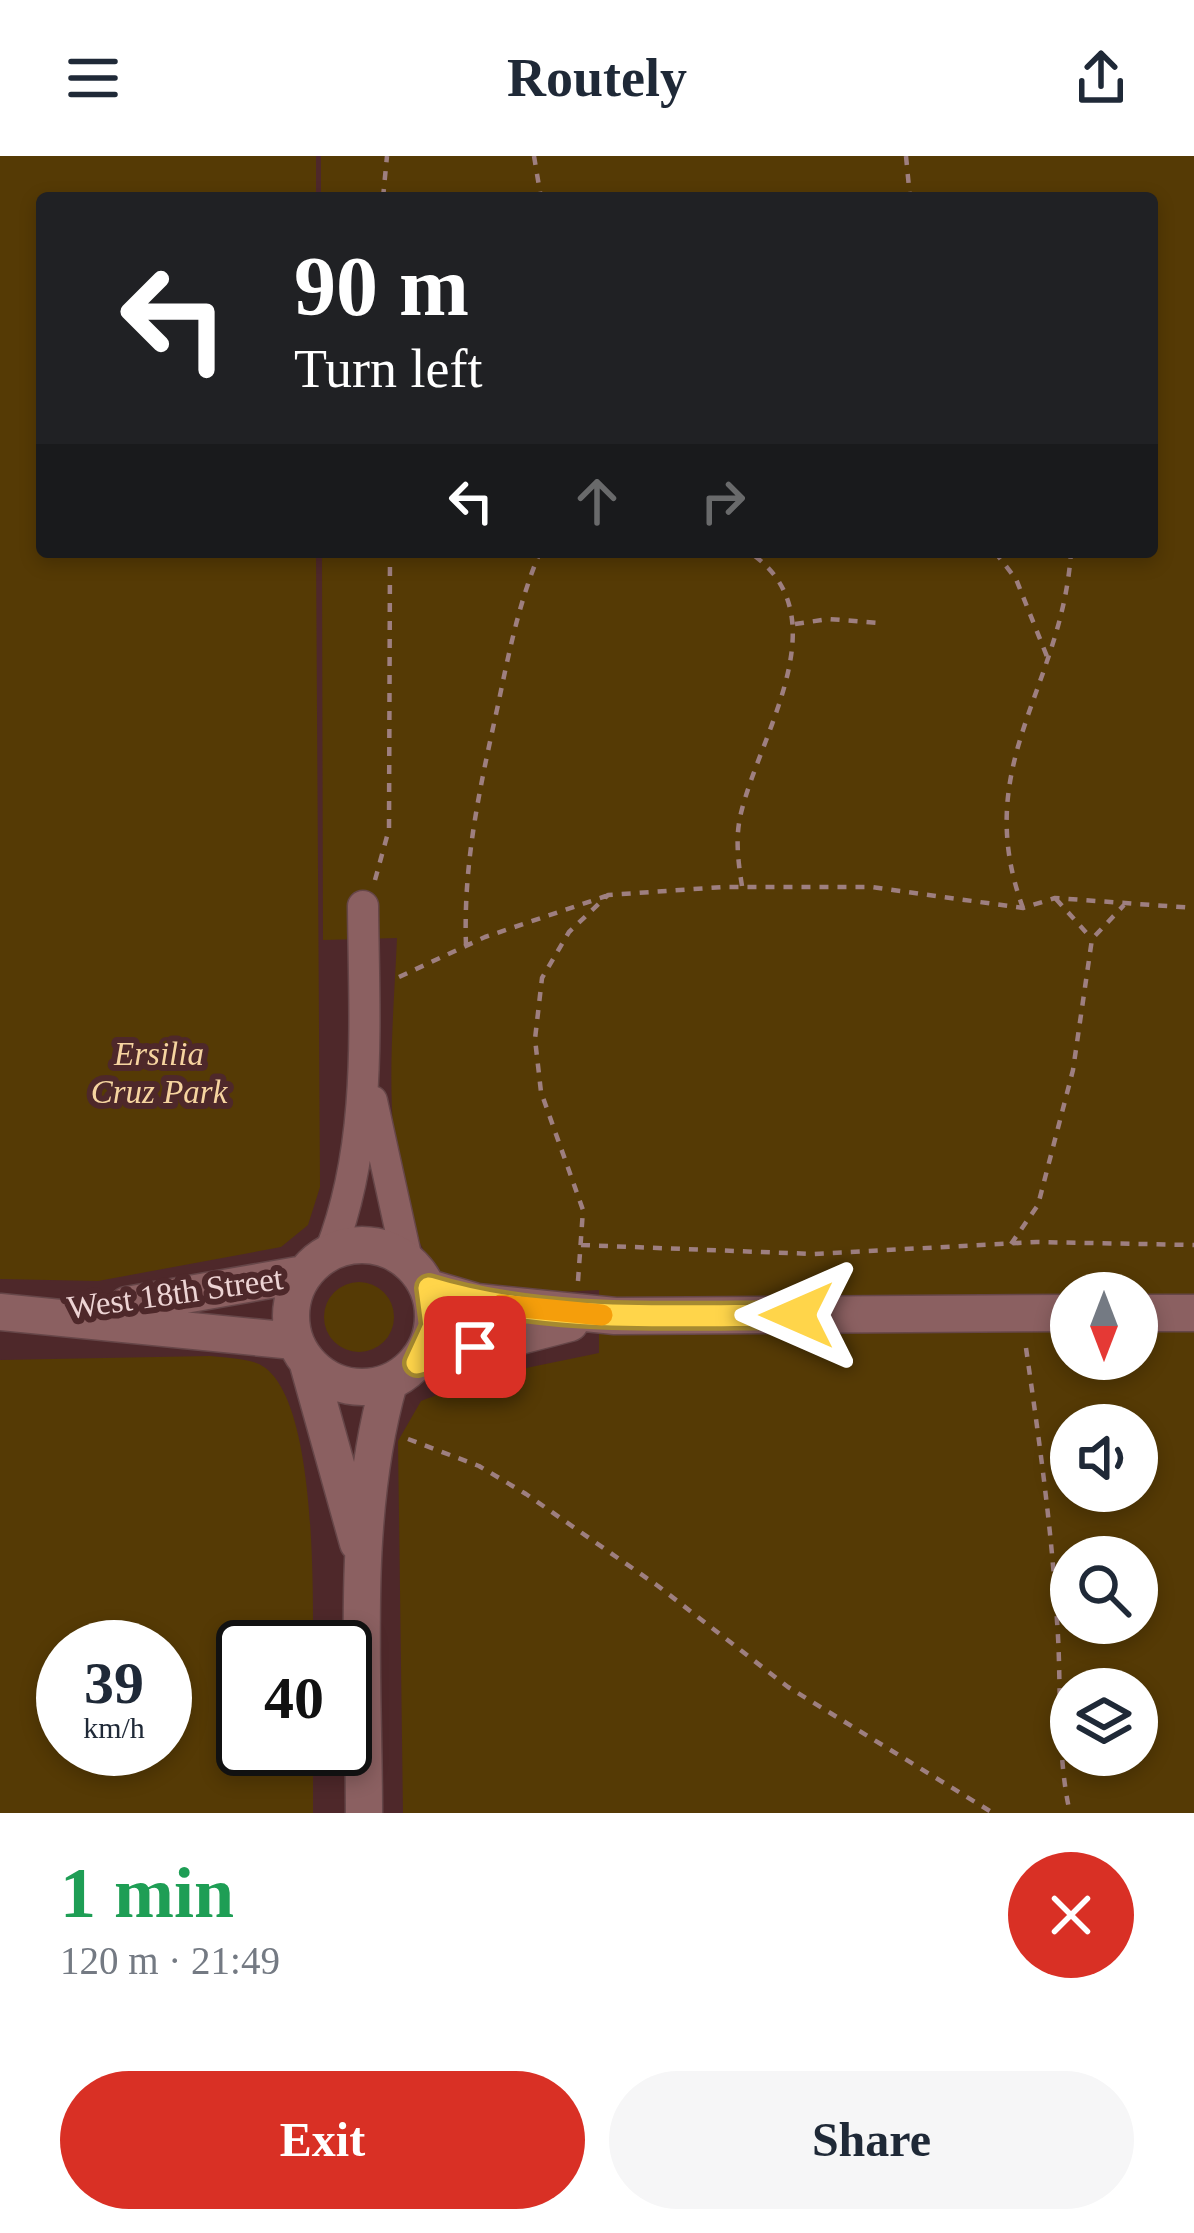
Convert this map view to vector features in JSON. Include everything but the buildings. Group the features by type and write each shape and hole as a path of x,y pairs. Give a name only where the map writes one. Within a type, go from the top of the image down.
{"street":[{"path":"363,906 364,1048 349,1205 290,1315 364,1564"},
{"path":"364,1048 434,1326 377,1425 364,1564 364,1813"},
{"path":"317,1263 369,1244 477,1302 615,1316 1050,1313"},
{"name":"West 18th Street","path":"0,1312 174,1300 317,1263"},
{"name":"West 18th Street","path":"45,1312 301,1352"},
{"path":"1158,1313 1194,1313"},
{"path":"301,1352 346,1386 403,1373 550,1326 615,1316"}],"path":[{"path":"384,192 387,156"},
{"path":"534,156 540,192"},
{"path":"906,156 909,192"},
{"path":"363,906 388,829 390,558"},
{"path":"466,946 464,875 471,828 508,645 539,558"},
{"path":"742,887 736,852 740,816 797,636 789,598 768,565 758,558"},
{"path":"1000,558 1016,579 1050,664"},
{"path":"1023,908 1005,860 1004,795 1017,738 1050,664 1070,558"},
{"path":"794,624 830,619 878,623"},
{"path":"399,976 466,946 608,895 742,887 871,887 1023,908 1055,898 1194,908"},
{"path":"576,1312 584,1210 542,1092 535,1039 542,979 568,932 608,895"},
{"path":"1055,898 1093,939"},
{"path":"1011,1244 1038,1205 1073,1070 1093,939 1126,903"},
{"path":"581,1245 814,1254 1011,1244 1194,1245"},
{"path":"1026,1347 1054,1565 1063,1704 1060,1770 1070,1813"},
{"path":"403,1437 479,1466 526,1494 658,1586 788,1688 993,1813"}],"green space":[{"name":"Ersilia Cruz Park","path":"0,156 316,156 316,192 36,192 36,558 316,558 320,1187 308,1225 281,1247 98,1281 0,1279"},
{"path":"321,156 1194,156 1194,1813 403,1813 398,1441 421,1401 483,1377 599,1353 599,1290 524,1294 444,1281 421,1246 406,1206 392,1116 397,938 323,940 322,558 1158,558 1158,192 321,192"},
{"path":"359,1282 384,1292 394,1317 384,1342 359,1352 334,1342 324,1317 334,1292"},
{"path":"210,1356 259,1364 281,1387 294,1418 308,1498 313,1620 216,1620 216,1776 313,1776 313,1813 0,1813 0,1360"}],"slow traffic":[{"path":"501,1305 602,1315"}],"route":[{"path":"475,1347 417,1363 434,1326 429,1288 477,1302 615,1316 797,1315"}]}
